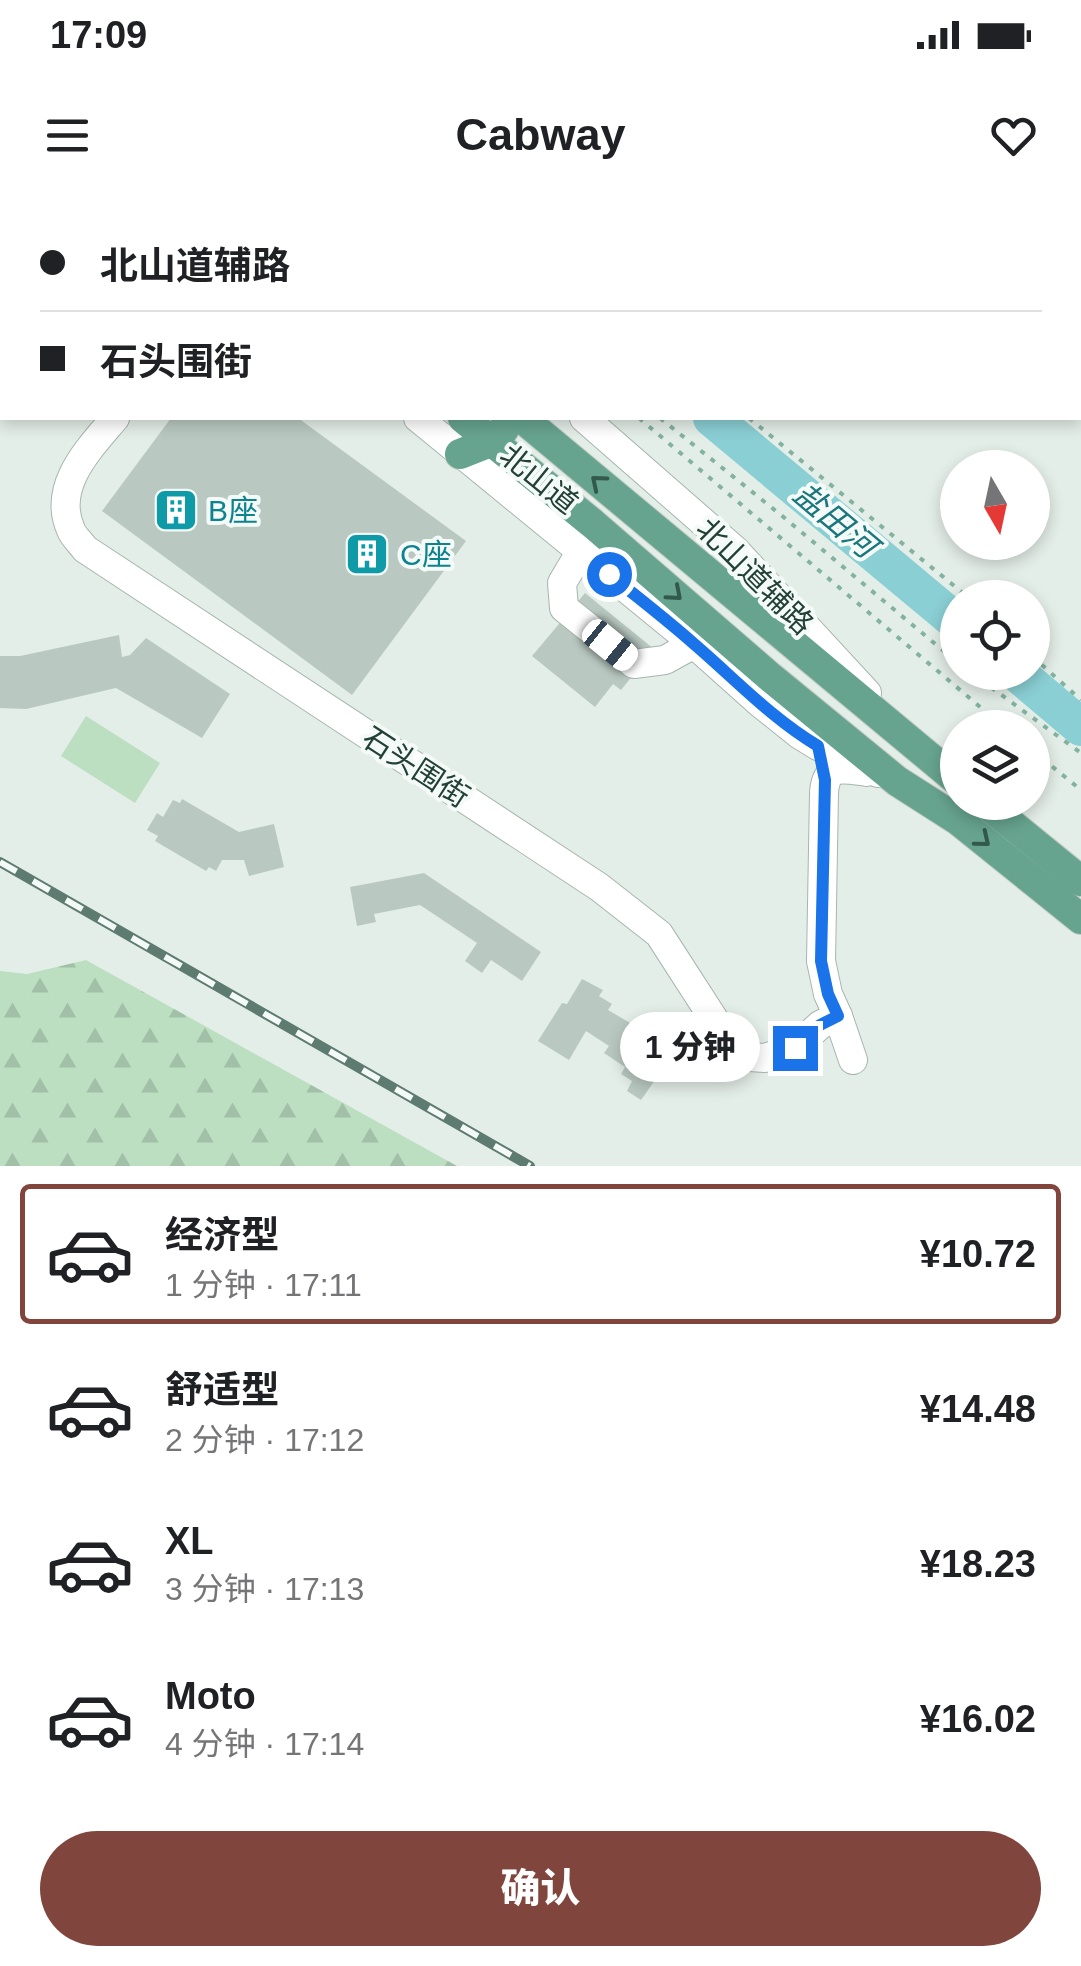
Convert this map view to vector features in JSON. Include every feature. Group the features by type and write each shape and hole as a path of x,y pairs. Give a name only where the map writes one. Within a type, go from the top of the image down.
{"main road":[{"path":"460,454 468,420"},
{"name":"北山道","path":"469,420 897,781 958,820 1081,919"},
{"path":"460,454 493,441 511,420"},
{"name":"北山道","path":"524,420 940,766"},
{"path":"1006,820 1081,881"}],"street":[{"name":"石头围街","path":"113,420 82,458 69,482 66,507 71,530 85,548 599,887 658,934 719,1027 750,1057 766,1058 795,1048 820,1025 838,1016"},
{"path":"420,420 800,735 897,781"},
{"name":"北山道辅路","path":"586,420 735,550 915,746"},
{"path":"581,552 562,582 564,608 634,664 665,660 694,644"},
{"path":"694,644 770,677"},
{"path":"818,746 825,780 821,961 828,994 853,1060"},
{"path":"825,780 836,769 848,769 897,781"}],"path":[{"path":"642,420 984,710"},
{"path":"663,420 940,648"},
{"path":"751,420 947,580"},
{"path":"655,430 667,423"},
{"path":"1050,672 1081,700"},
{"path":"995,690 1081,753"},
{"path":"1050,765 1081,790"}],"green space":[{"path":"86,716 160,763 135,803 61,756"},
{"path":"86,960 457,1166 0,1166 0,971 27,974"}],"building":[{"path":"170,420 301,420 466,541 352,695 102,511"},
{"path":"585,593 654,649 621,690 613,684 595,707 532,656"},
{"path":"119,635 122,657 130,655 146,638 230,694 202,738 116,688 26,709 0,708 0,656 20,656"},
{"path":"182,799 239,832 274,824 284,867 249,876 244,860 222,860 216,871 209,867 206,871 155,841 158,836 147,830 157,813 163,817 173,800 180,803"},
{"path":"424,873 541,952 522,981 491,960 482,973 465,961 477,943 420,905 374,914 376,922 357,926 350,887"},
{"path":"582,979 603,990 599,996 612,1004 608,1010 632,1024 626,1034 646,1044 640,1054 665,1066 641,1100 627,1091 632,1081 621,1074 625,1067 604,1053 609,1046 586,1031 569,1060 538,1041"}],"waterway":[{"name":"盐田河","path":"714,420 940,608"},
{"name":"盐田河","path":"1037,690 1081,727"}],"railway":[{"path":"0,862 530,1166"}],"place":[{"name":"B座","path":"176,510"},
{"name":"C座","path":"367,554"}],"route":[{"path":"609,574 760,703 818,746 825,780 821,961 828,994 838,1016 820,1025 795,1048"}]}
